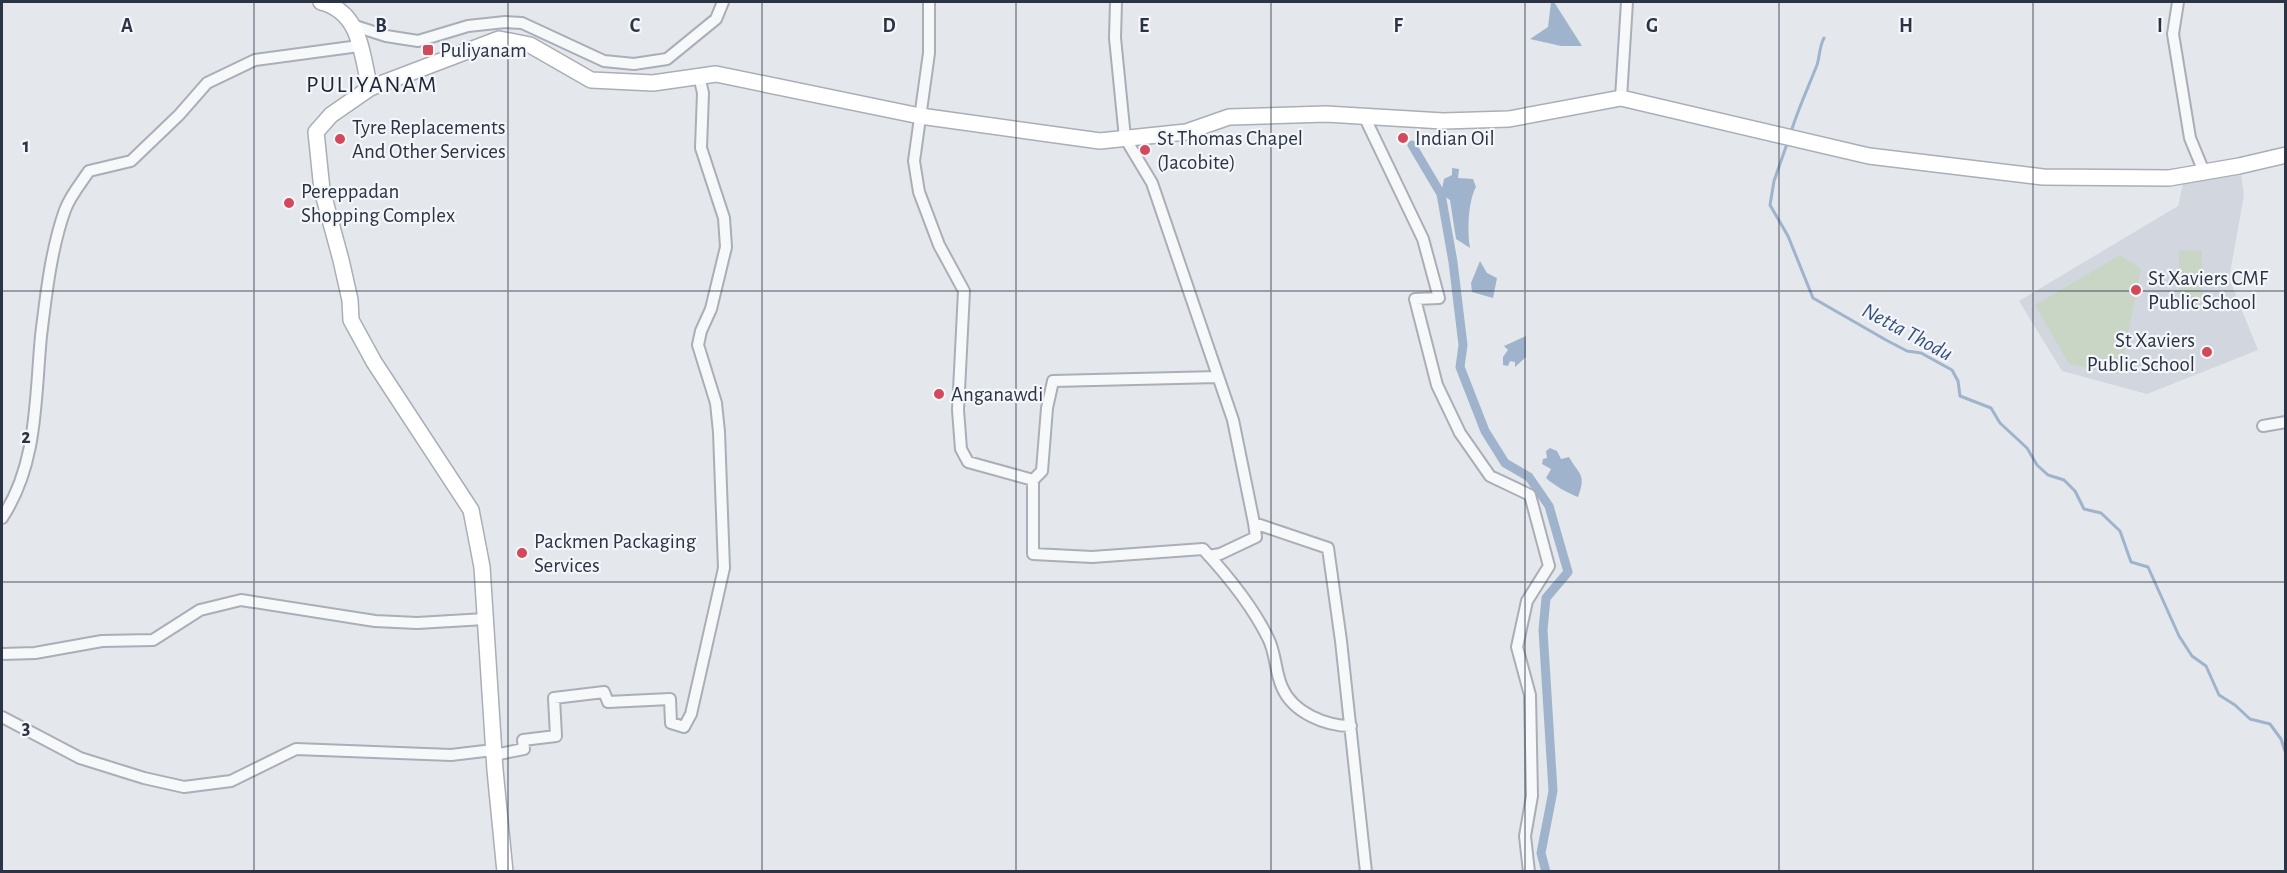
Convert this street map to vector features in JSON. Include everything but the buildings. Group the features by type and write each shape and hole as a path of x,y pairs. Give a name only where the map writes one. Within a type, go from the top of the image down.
{"main road":[{"path":"321,2 336,5 355,26 370,88"},
{"path":"505,872 494,753 482,567 471,510 374,362 351,320 350,300 322,190 316,132 331,115 370,88 500,39 530,45 591,80 653,83 716,74 920,116 1100,141 1186,132 1229,117 1326,114 1443,121 1509,119 1621,98 1869,156 2043,177 2169,178 2286,155"}],"street":[{"path":"355,26 386,36 418,41 468,26 505,22 522,23 604,61 634,64 667,59 716,19 723,2"},
{"path":"929,2 929,53 914,160 919,192 939,245 964,291 958,410 961,449 968,462 1033,480"},
{"path":"1116,2 1115,38 1125,138 1152,183 1233,420 1254,523 1256,537 1220,554 1209,556"},
{"path":"1621,98 1627,2"},
{"path":"2178,2 2173,34 2190,138 2204,172"},
{"path":"2,518 25,471 36,413 41,336 55,250 65,209 89,171 131,161 179,115 207,83 255,60 359,46"},
{"path":"2,717 80,758 144,778 184,787 231,781 296,749 451,755 524,749 524,740 556,736 554,698 604,692 608,702 670,699 671,723 684,727 691,714 724,568 716,403 698,345 700,331 711,309 726,247 724,218 701,148 703,93 699,76"},
{"path":"1364,116 1423,239 1439,298 1415,299 1437,385 1460,433 1490,476 1530,495 1549,566 1527,601 1517,647 1530,695 1532,796 1525,836 1529,872"},
{"path":"1218,377 1053,381 1047,408 1042,471 1033,480 1033,554 1092,557 1203,549 1228,576 1269,639 1282,689 1294,703 1316,719 1334,726 1351,726"},
{"path":"2263,426 2286,422"},
{"path":"1254,523 1328,548 1351,726 1366,872"},
{"path":"2,654 35,653 102,641 153,640 200,610 241,600 375,621 417,623 485,619"}],"shaded area":[{"name":"St Xaviers CMF Public School","path":"2241,175 2244,195 2229,278 2258,350 2147,394 2062,371 2019,301 2178,206 2183,184"}],"green space":[{"path":"2202,250 2202,310 2179,310 2179,251"},
{"path":"2120,255 2141,269 2120,374 2069,364 2035,305"}],"water":[{"path":"1551,2 1554,2 1582,46 1561,46 1530,39 1548,27"},
{"path":"1452,168 1459,169 1458,178 1473,179 1476,187 1471,200 1469,217 1470,248 1456,239 1450,200 1441,194 1444,179 1452,175"},
{"path":"1480,261 1487,273 1497,278 1493,298 1472,292 1471,283"},
{"path":"1526,336 1526,357 1515,367 1515,362 1510,361 1508,366 1503,365 1503,357 1508,350 1504,346"},
{"path":"1550,448 1557,451 1561,459 1569,457 1580,474 1582,483 1578,497 1561,489 1546,478 1551,469 1542,464 1543,459 1547,458 1546,451"}],"waterway":[{"name":"Netta Thodu","path":"1791,132 1817,65 1824,38"},
{"name":"Netta Thodu","path":"1788,141 1774,181 1770,205 1788,236 1813,298 1907,351 1921,353 1952,370 1958,381 1960,396 1991,408 2000,423 2027,448 2037,465 2048,475 2064,480 2075,491 2084,509 2101,513 2120,531 2131,562 2148,567 2179,636 2192,656 2206,666 2219,695 2235,705 2250,719 2270,724 2281,739 2286,754"},
{"path":"1412,145 1441,194 1453,262 1463,345 1460,367 1485,431 1505,463 1529,477 1549,506 1568,572 1546,598 1543,630 1553,791 1541,853 1546,872"}],"place":[{"name":"Puliyanam","path":"428,50"},
{"name":"Indian Oil","path":"1403,138"},
{"name":"Tyre Replacements And Other Services","path":"340,139"},
{"name":"St Thomas Chapel (Jacobite)","path":"1145,150"},
{"name":"Pereppadan Shopping Complex","path":"289,203"},
{"name":"St Xaviers CMF Public School","path":"2136,290"},
{"name":"St Xaviers Public School","path":"2207,352"},
{"name":"Anganawdi","path":"939,394"},
{"name":"Packmen Packaging Services","path":"522,553"}],"district":[{"name":"PULIYANAM","path":"372,84"}]}
